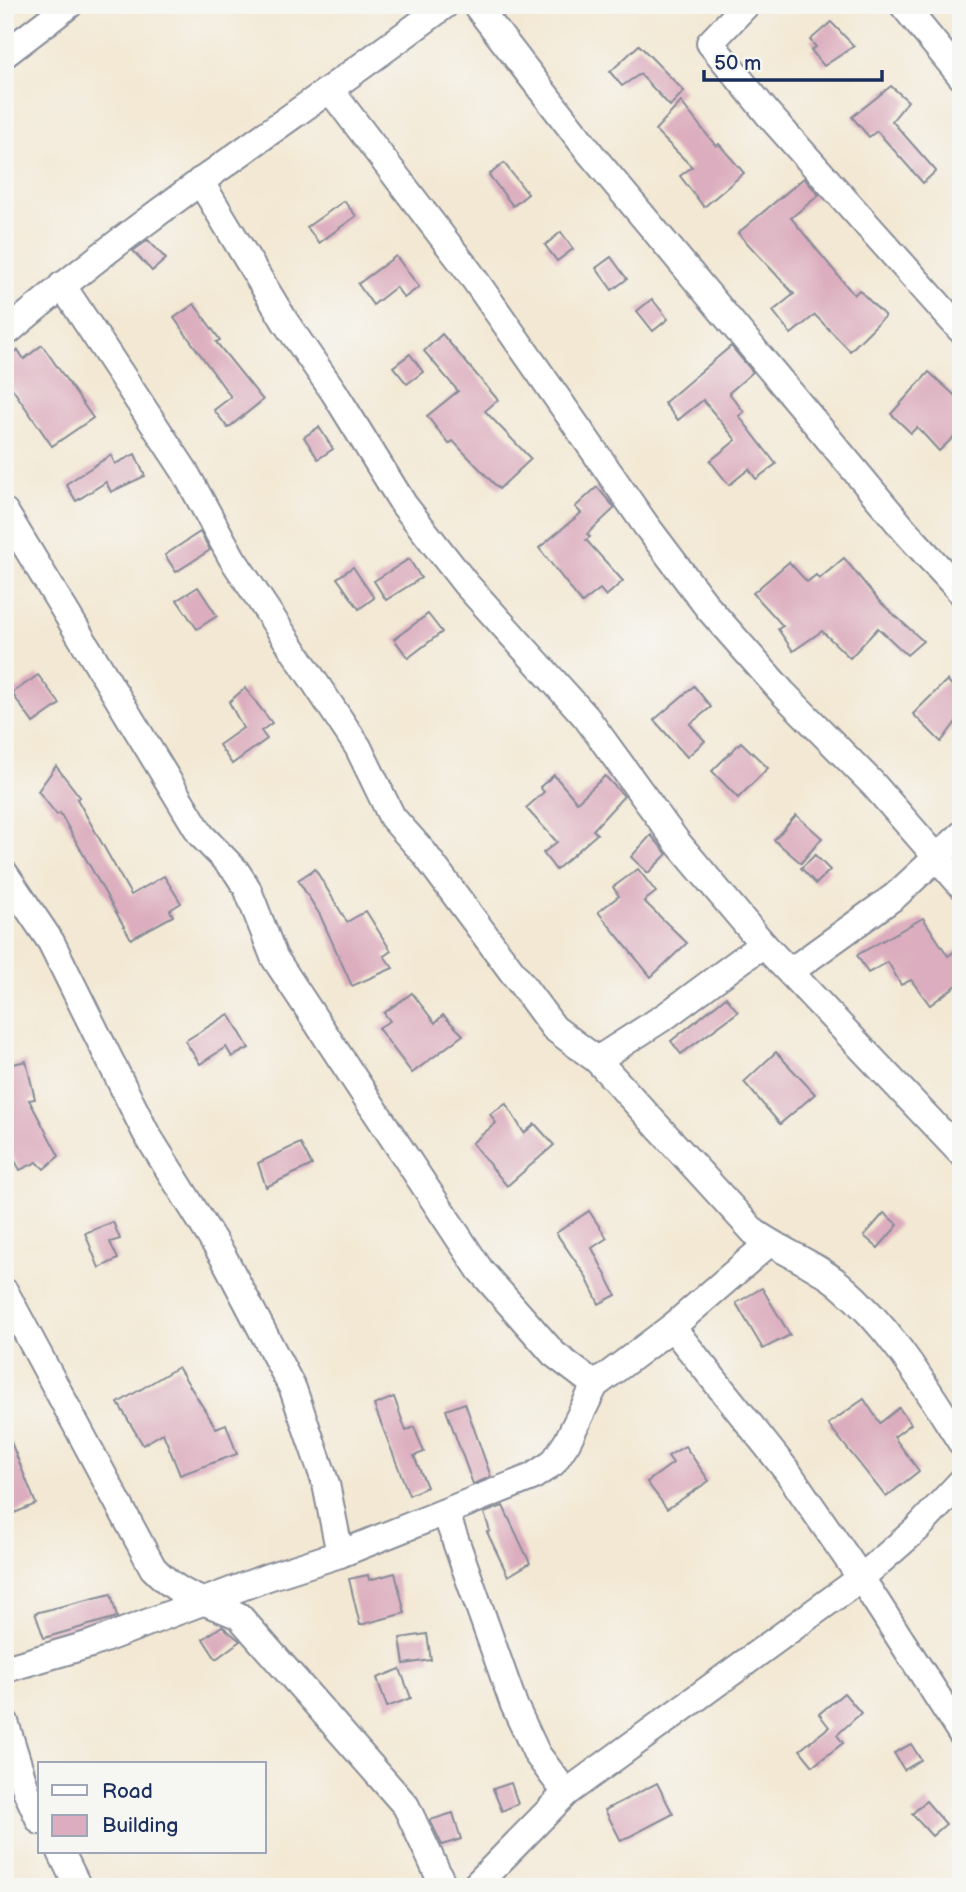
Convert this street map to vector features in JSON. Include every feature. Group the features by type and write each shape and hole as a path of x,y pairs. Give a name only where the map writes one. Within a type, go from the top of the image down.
{"street":[{"path":"5,54 69,5"},
{"path":"5,334 62,285 200,181 331,91 446,5"},
{"path":"476,5 591,154 907,533 961,592"},
{"path":"746,5 710,43 768,114 961,330"},
{"path":"903,5 961,76"},
{"path":"331,91 470,273 645,524 709,609 783,693 873,784 961,885"},
{"path":"200,181 286,323 334,392 404,505 465,583 586,717 677,842 763,944 961,1153"},
{"path":"62,285 184,470 232,558 358,747 392,817 424,853 554,1028 597,1060 743,1220 769,1243 806,1260 841,1285 883,1326 961,1442"},
{"path":"5,512 201,835 236,871 247,888 274,957 480,1270 554,1354 595,1385"},
{"path":"791,971 885,904 961,835"},
{"path":"5,874 51,942 146,1133 224,1258 293,1389 326,1484 340,1554"},
{"path":"597,1060 667,1015 763,944"},
{"path":"5,1669 91,1644 340,1554 446,1514 532,1477 553,1463 567,1442 595,1385 672,1327 769,1243"},
{"path":"5,1292 153,1568 185,1596 206,1601 239,1616 407,1806 444,1887"},
{"path":"672,1327 787,1471 861,1578 961,1733"},
{"path":"474,1887 566,1793 861,1578 917,1529 961,1482"},
{"path":"446,1514 514,1705 537,1754 566,1793"},
{"path":"5,1722 26,1790 38,1817"},
{"path":"62,1854 78,1887"}],"building":[{"path":"831,22 854,46 824,66 811,50 816,47 810,40"},
{"path":"639,45 684,91 670,106 640,74 622,86 610,72"},
{"path":"891,86 908,101 892,121 936,171 923,183 877,131 869,137 852,117"},
{"path":"681,102 716,146 719,144 744,173 704,207 680,176 692,167 655,130"},
{"path":"504,163 528,194 513,206 489,175"},
{"path":"804,178 819,195 791,218 854,295 859,290 885,316 850,351 815,315 791,334 773,311 794,294 738,233"},
{"path":"344,201 356,216 319,243 307,227"},
{"path":"561,232 573,249 557,261 545,245"},
{"path":"148,240 166,259 152,271 133,251"},
{"path":"396,256 419,287 404,298 396,287 373,305 358,284"},
{"path":"611,257 627,279 612,290 596,268"},
{"path":"652,299 668,319 653,331 637,311"},
{"path":"194,304 220,340 216,342 263,400 228,428 214,410 231,397 174,318"},
{"path":"442,334 498,400 485,411 531,459 499,489 453,441 449,444 427,416 458,391 424,351"},
{"path":"42,345 93,418 52,446 5,378 5,359 18,350 24,359"},
{"path":"731,346 753,372 729,393 744,412 739,416 776,464 756,479 749,469 729,485 710,461 736,440 703,400 678,420 664,403"},
{"path":"410,354 423,372 407,384 393,367"},
{"path":"929,372 961,401 961,430 939,451 917,427 911,433 891,414"},
{"path":"319,427 333,449 318,459 304,437"},
{"path":"135,454 145,476 111,492 106,482 76,501 66,484 111,455 115,464"},
{"path":"597,487 615,508 587,534 590,537 586,540 623,581 606,596 600,589 582,603 539,548 581,513 575,507"},
{"path":"200,532 210,550 176,572 165,555"},
{"path":"844,558 879,601 923,641 907,655 878,628 850,658 822,631 793,651 778,629 783,626 753,593 789,562 807,582 816,575 819,579"},
{"path":"409,559 421,578 386,600 374,581"},
{"path":"353,567 374,598 359,609 337,578"},
{"path":"198,587 217,616 197,629 177,600"},
{"path":"428,614 442,632 408,658 394,639"},
{"path":"38,675 60,704 33,723 12,693"},
{"path":"947,680 961,695 961,715 941,742 913,714"},
{"path":"694,686 711,707 690,724 705,741 687,757 654,720"},
{"path":"245,688 272,723 261,731 267,739 232,764 219,745 243,728 229,702"},
{"path":"741,742 768,768 738,798 712,771"},
{"path":"56,766 80,797 77,799 131,895 164,876 181,903 170,910 173,916 131,939 60,813 57,815 38,791"},
{"path":"554,775 577,802 605,776 624,796 593,830 597,834 556,870 543,853 557,842 526,808 544,792 540,787"},
{"path":"796,815 822,838 801,863 774,840"},
{"path":"651,835 667,854 648,873 631,857"},
{"path":"815,855 830,870 816,884 801,868"},
{"path":"315,869 347,922 366,911 391,951 384,956 393,968 352,986 320,915 298,880"},
{"path":"638,869 656,892 644,901 687,943 651,977 598,912 619,896 613,887"},
{"path":"923,918 948,956 961,947 961,982 930,1005 911,980 901,985 888,962 868,973 857,955"},
{"path":"412,993 435,1023 443,1015 463,1035 412,1073 378,1028 390,1021 384,1013"},
{"path":"726,997 738,1012 681,1054 671,1041"},
{"path":"229,1014 249,1048 232,1057 226,1047 200,1064 185,1041"},
{"path":"776,1052 815,1094 780,1124 744,1082"},
{"path":"26,1061 35,1099 29,1100 59,1156 44,1169 37,1162 20,1170 5,1143 5,1066"},
{"path":"506,1104 524,1133 535,1124 554,1145 507,1186 472,1143 496,1123 490,1114"},
{"path":"300,1143 312,1165 266,1187 258,1163"},
{"path":"589,1211 607,1238 592,1248 616,1295 599,1304 585,1275 556,1233"},
{"path":"884,1213 898,1225 878,1248 864,1236"},
{"path":"113,1222 120,1239 110,1242 118,1259 99,1268 85,1233"},
{"path":"762,1288 790,1335 763,1349 736,1303"},
{"path":"178,1367 216,1428 226,1424 237,1454 180,1475 163,1433 143,1445 118,1403"},
{"path":"394,1397 406,1431 414,1427 424,1452 414,1456 427,1487 409,1495 374,1405"},
{"path":"864,1399 880,1423 899,1408 911,1424 894,1437 919,1471 886,1497 828,1424"},
{"path":"465,1403 491,1477 473,1484 446,1410"},
{"path":"5,1431 36,1504 5,1517"},
{"path":"685,1446 709,1481 667,1509 647,1482 673,1463 668,1456"},
{"path":"503,1506 530,1563 508,1576 487,1532 490,1531 484,1513"},
{"path":"395,1573 405,1613 360,1625 349,1579 368,1575 369,1580"},
{"path":"111,1594 117,1617 44,1638 35,1613"},
{"path":"222,1626 240,1641 216,1659 203,1639"},
{"path":"427,1634 431,1660 404,1664 400,1638"},
{"path":"400,1669 411,1698 387,1707 377,1678"},
{"path":"844,1693 861,1713 837,1735 843,1743 813,1766 800,1750 829,1727 819,1714"},
{"path":"911,1744 921,1760 904,1770 894,1753"},
{"path":"511,1783 518,1804 502,1811 493,1789"},
{"path":"657,1783 673,1814 621,1841 605,1810"},
{"path":"926,1801 946,1824 932,1836 912,1814"},
{"path":"453,1813 461,1839 442,1845 430,1820"}]}
